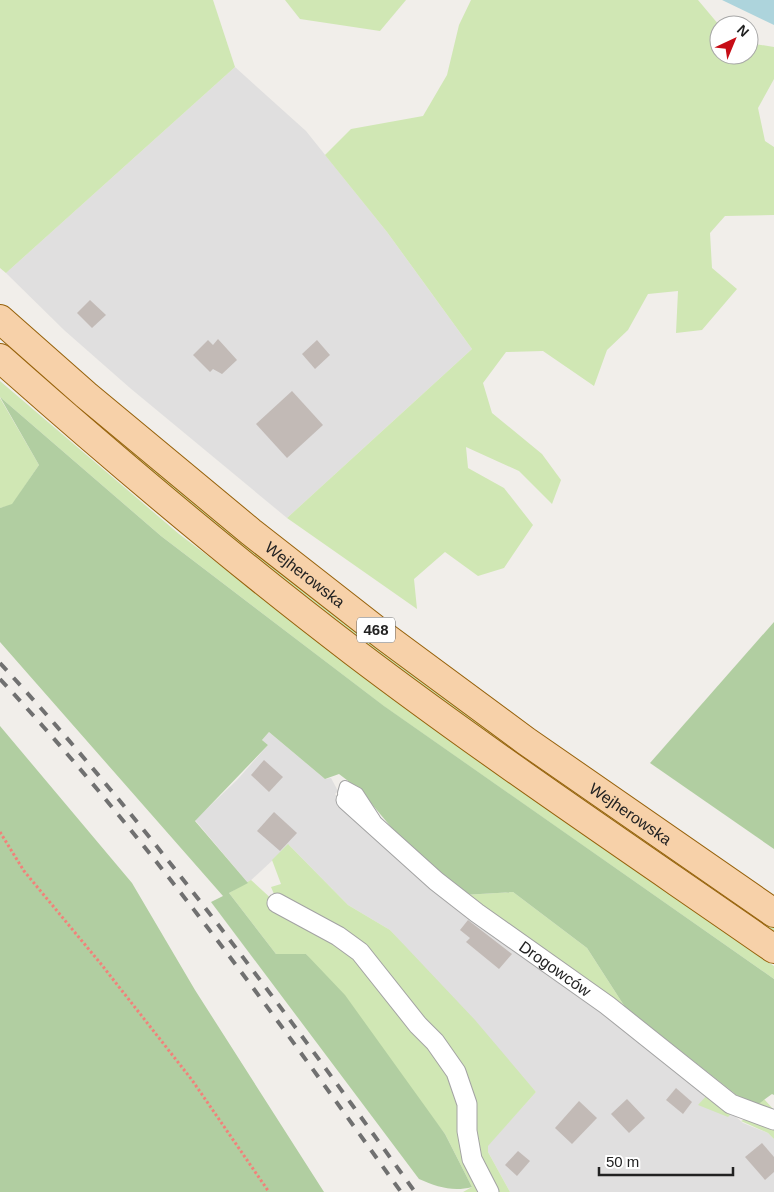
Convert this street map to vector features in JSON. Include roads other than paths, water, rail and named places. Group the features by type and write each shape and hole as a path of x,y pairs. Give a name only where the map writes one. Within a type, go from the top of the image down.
{"main road":[{"name":"Wejherowska","path":"0,319 86,395 228,513 384,636 526,741 774,913"},
{"name":"Wejherowska","path":"0,358 103,449 220,547 355,653 508,764 774,949"}],"street":[{"name":"Drogowców","path":"346,800 436,881 477,913 607,1005 730,1104 774,1120"},
{"path":"277,903 338,936 360,952 418,1025 436,1042 456,1072 467,1104 467,1131 472,1159 489,1192"}],"water":[{"path":"722,0 774,0 774,25 759,18 759,15 753,15"}],"railway":[{"path":"0,663 111,790 164,855 266,988 415,1192"},
{"path":"0,679 55,739 159,865 258,994 401,1192"}]}
